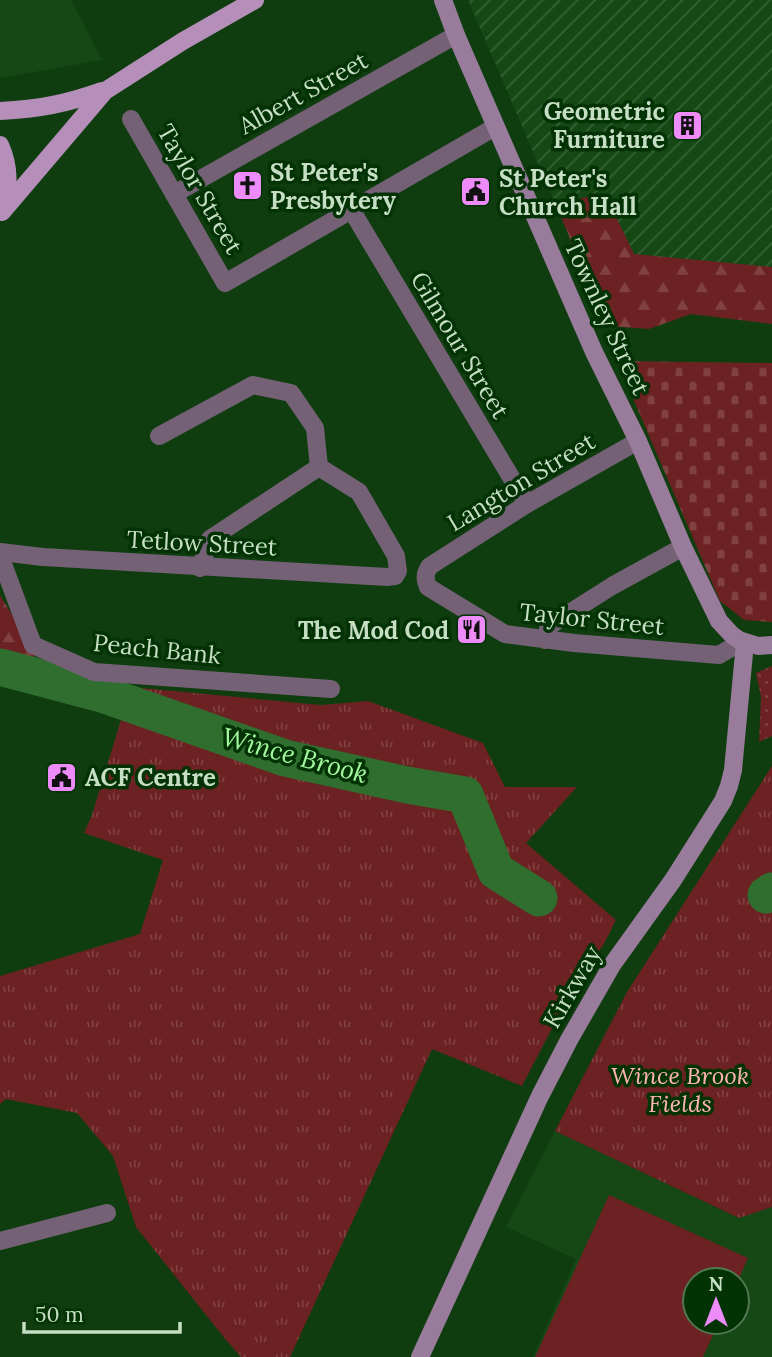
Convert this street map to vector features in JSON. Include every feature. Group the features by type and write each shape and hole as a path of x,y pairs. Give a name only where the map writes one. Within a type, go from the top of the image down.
{"main road":[{"path":"0,111 36,109 71,102 104,90 255,0"},
{"path":"1,214 104,90"},
{"path":"0,145 8,177 8,194 1,214"}],"street":[{"name":"Townley Street","path":"443,0 495,127 594,352 638,441 683,547 719,621 740,640"},
{"name":"Albert Street","path":"174,194 456,35"},
{"name":"Taylor Street","path":"131,119 225,283 352,211"},
{"path":"352,211 495,127"},
{"name":"Gilmour Street","path":"352,211 527,504"},
{"path":"159,436 253,385 291,393 315,428 318,467 210,539 200,568"},
{"name":"Langton Street","path":"430,566 527,504 638,441"},
{"name":"Tetlow Street","path":"0,554 200,568 395,576 398,571 396,556 359,492 318,467"},
{"path":"545,640 549,626 612,586 683,547"},
{"name":"Peach Bank","path":"0,554 33,645 94,672 331,689"},
{"name":"Taylor Street","path":"430,566 425,575 428,587 505,634 719,655 740,640"},
{"path":"740,640 758,646 772,645"},
{"name":"Kirkway","path":"420,1357 540,1096 569,1040 612,965 673,880 723,801 733,770 740,640"},
{"path":"0,1241 107,1213"}],"shaded area":[{"path":"0,0 71,0 102,60 0,78"},
{"path":"468,0 772,0 772,278 579,259"},
{"path":"555,1131 738,1218 772,1207 772,1357 533,1357 576,1259 506,1227"}],"green space":[{"path":"605,194 634,254 772,267 772,324 691,314 649,329 607,326 555,203"},
{"path":"617,361 772,363 772,622 744,620 720,601"},
{"path":"0,595 34,651 35,684 0,669"},
{"path":"772,666 772,736 759,742 761,697 756,673"},
{"path":"131,687 321,705 368,701 483,743 505,787 577,787 526,843 616,920 604,944 574,986 522,1086 432,1049 290,1357 241,1357 226,1340 136,1227 113,1156 77,1113 6,1099 0,1104 0,976 140,934 163,860 84,833"},
{"name":"Wince Brook Fields","path":"772,766 772,1207 739,1218 555,1131 627,992"},
{"path":"609,1195 748,1258 744,1266 681,1266 681,1336 713,1336 703,1357 535,1357"}],"waterway":[{"name":"Wince Brook","path":"0,667 102,694 285,758 465,795 496,871 539,898"},
{"name":"Wince Brook","path":"766,895 772,891"}],"place":[{"name":"Geometric Furniture","path":"688,125"},
{"name":"St Peter's Presbytery","path":"247,186"},
{"name":"St Peter's Church Hall","path":"476,192"},
{"name":"The Mod Cod","path":"472,630"},
{"name":"ACF Centre","path":"62,777"}]}
